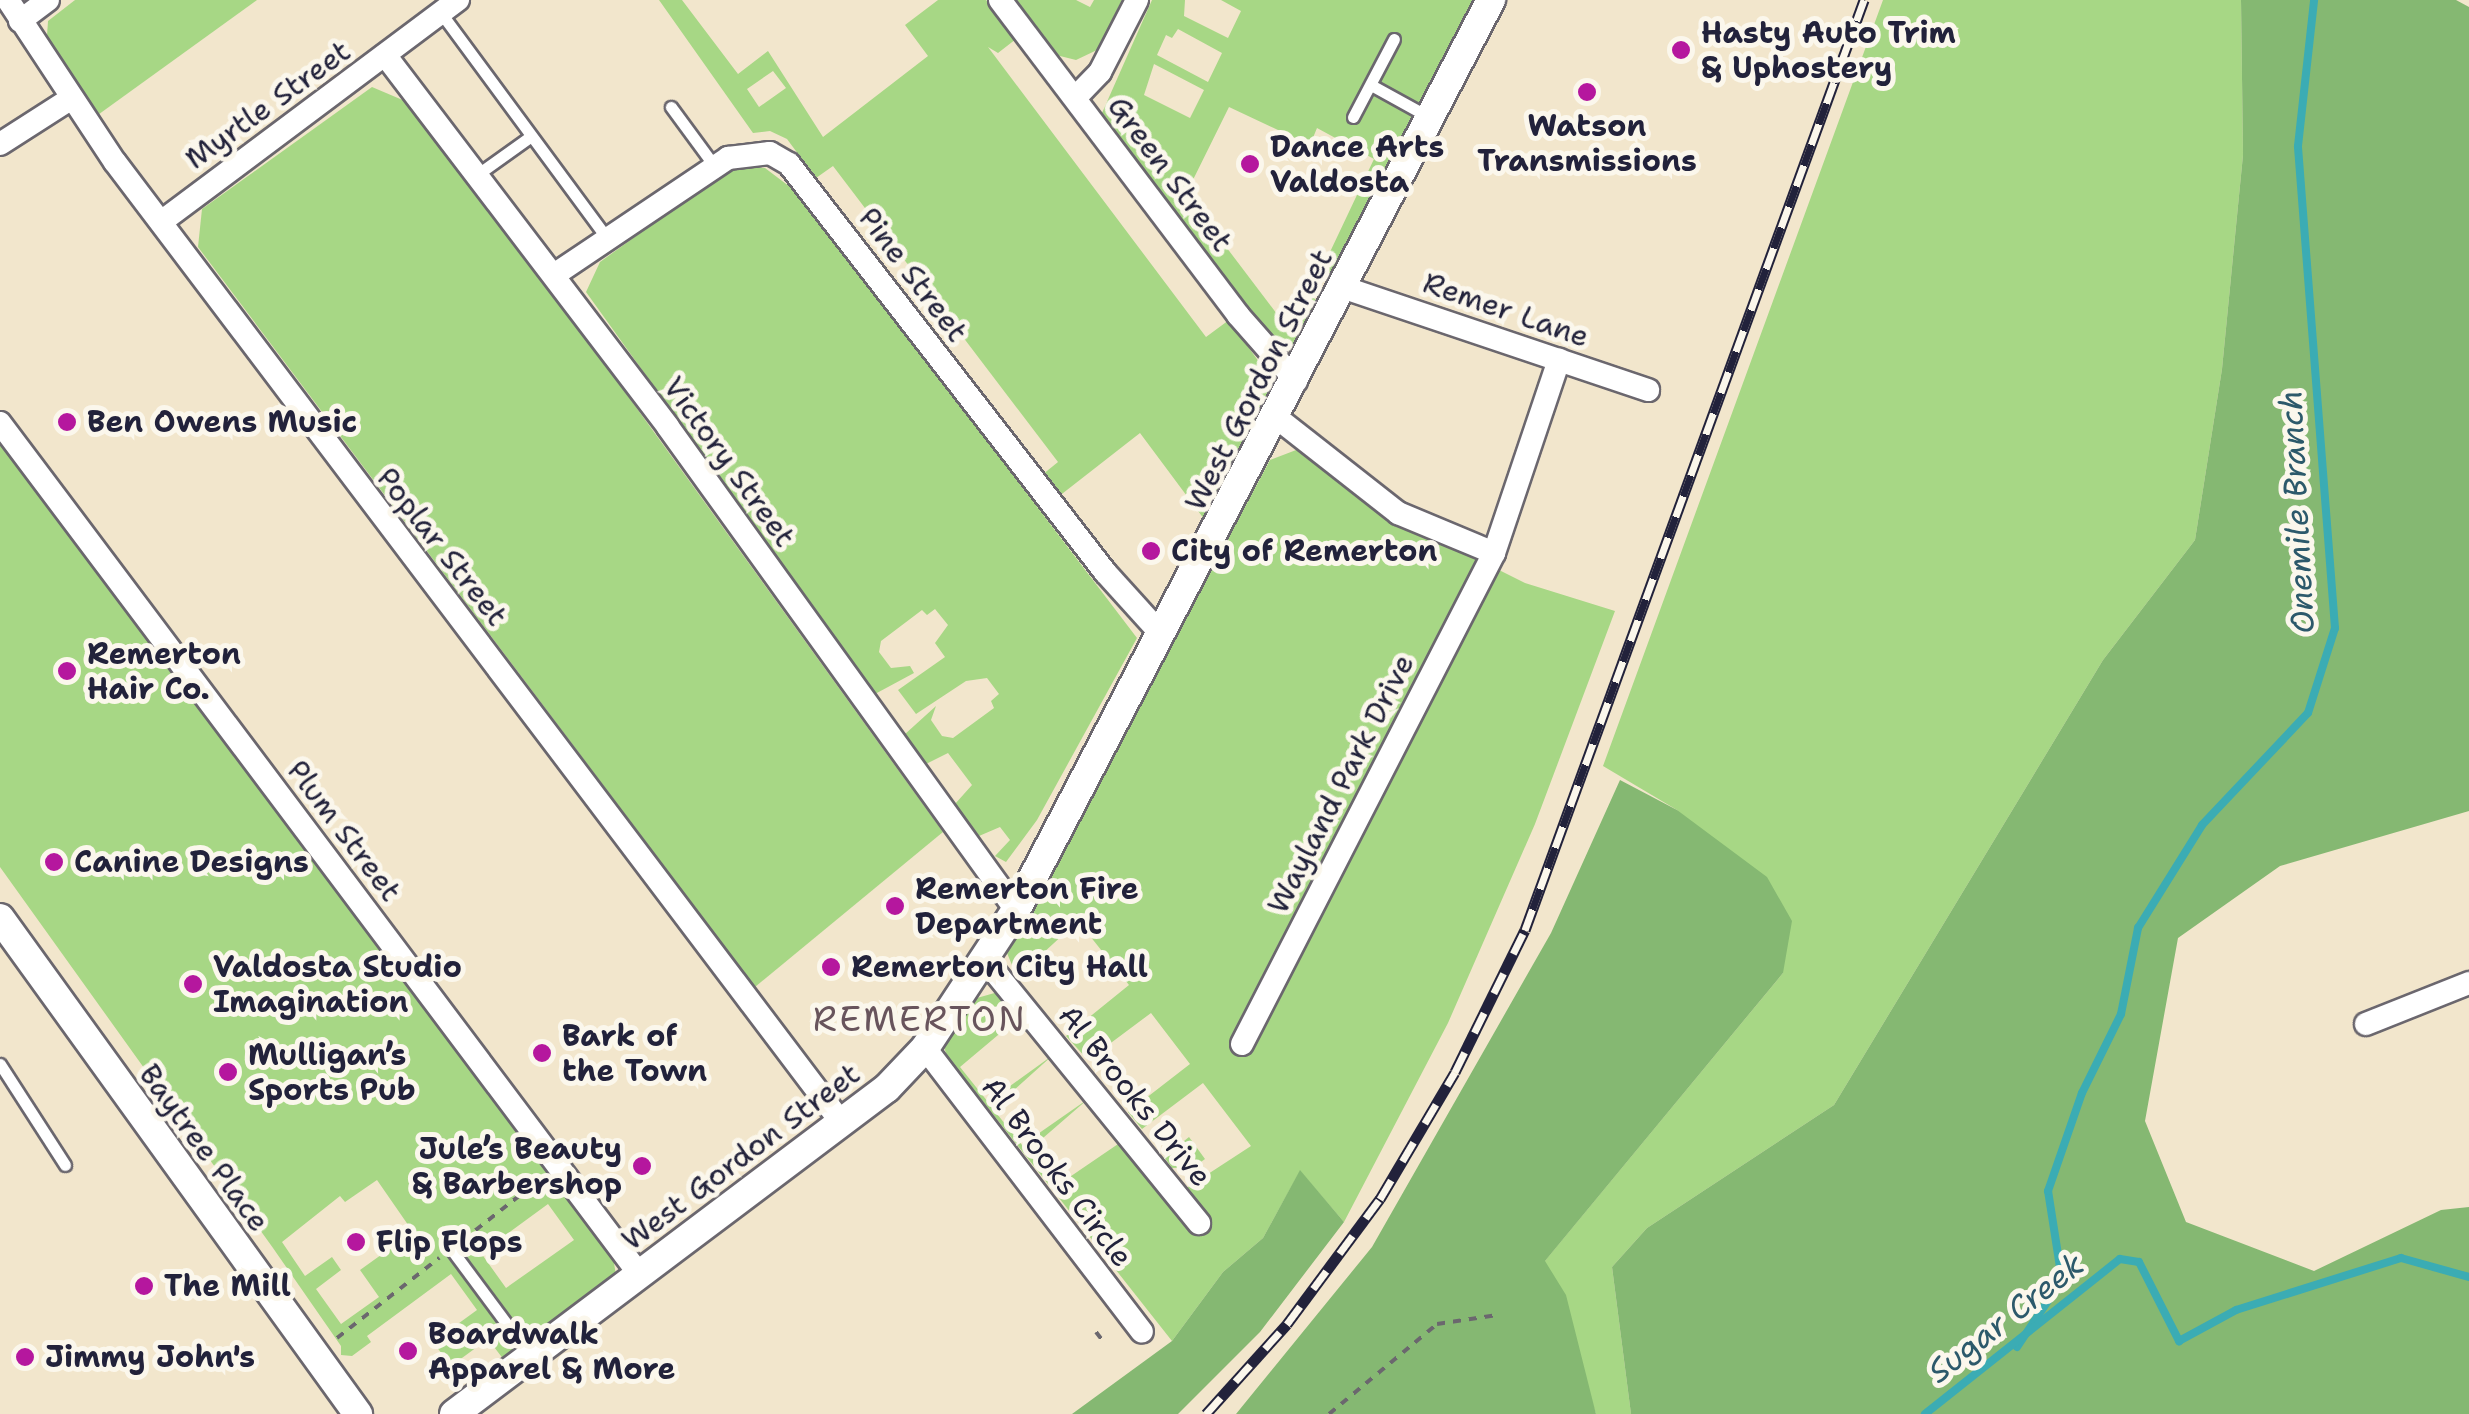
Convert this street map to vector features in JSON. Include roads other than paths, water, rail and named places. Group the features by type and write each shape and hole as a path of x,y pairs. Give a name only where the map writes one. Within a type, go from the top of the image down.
{"street":[{"name":"Poplar Street","path":"8,0 70,99 161,222 840,1122"},
{"path":"20,21 48,0"},
{"name":"Green Street","path":"1000,0 1296,381"},
{"path":"1075,98 1100,72 1137,0"},
{"name":"West Gordon Street","path":"454,1414 840,1122 925,1048 986,961 1016,910 1345,288 1490,0"},
{"name":"Myrtle Street","path":"161,222 450,6"},
{"name":"Victory Street","path":"385,55 554,274 1016,910"},
{"path":"0,144 70,99"},
{"name":"Pine Street","path":"554,274 715,168 744,152 770,153 788,164 1047,500 1162,635"},
{"name":"Remer Lane","path":"1345,288 1648,390"},
{"name":"Wayland Park Drive","path":"1242,1044 1494,552 1559,360"},
{"path":"1277,418 1398,513 1494,552"},
{"name":"Plum Street","path":"0,422 640,1274"},
{"name":"Baytree Place","path":"0,918 358,1414"},
{"name":"Al Brooks Drive","path":"986,961 1199,1223"},
{"path":"2366,1024 2469,983"},
{"name":"Al Brooks Circle","path":"925,1048 1142,1332"}],"lane":[{"path":"450,6 531,136 607,238"},
{"path":"1354,117 1394,39"},
{"path":"1370,85 1429,117"},
{"path":"671,107 715,168"},
{"path":"478,174 531,136"},
{"path":"0,1064 65,1166"},
{"path":"451,1249 531,1356"}],"waterway":[{"name":"Onemile Branch","path":"2017,1347 2062,1280 2048,1191 2082,1093 2121,1014 2138,928 2202,825 2308,713 2335,628 2298,146 2314,0"},
{"name":"Sugar Creek","path":"1925,1414 2120,1259 2139,1262 2179,1341 2236,1310 2401,1258 2469,1277"}],"railway":[{"path":"1206,1414 1287,1324 1380,1199 1455,1072 1525,930 1864,0"}],"place":[{"name":"Hasty Auto Trim & Uphostery","path":"1681,50"},
{"name":"Watson Transmissions","path":"1587,92"},
{"name":"Dance Arts Valdosta","path":"1250,164"},
{"name":"Ben Owens Music","path":"67,422"},
{"name":"City of Remerton","path":"1151,551"},
{"name":"Remerton Hair Co.","path":"67,671"},
{"name":"Canine Designs","path":"54,862"},
{"name":"Remerton Fire Department","path":"895,906"},
{"name":"Remerton City Hall","path":"831,967"},
{"name":"Valdosta Studio Imagination","path":"193,984"},
{"name":"Bark of the Town","path":"542,1053"},
{"name":"Mulligan’s Sports Pub","path":"228,1072"},
{"name":"Jule’s Beauty & Barbershop","path":"642,1166"},
{"name":"Flip Flops","path":"356,1242"},
{"name":"The Mill","path":"144,1286"},
{"name":"Boardwalk Apparel & More","path":"408,1351"},
{"name":"Jimmy John's","path":"25,1357"}],"district":[{"name":"REMERTON","path":"920,1019"}]}
